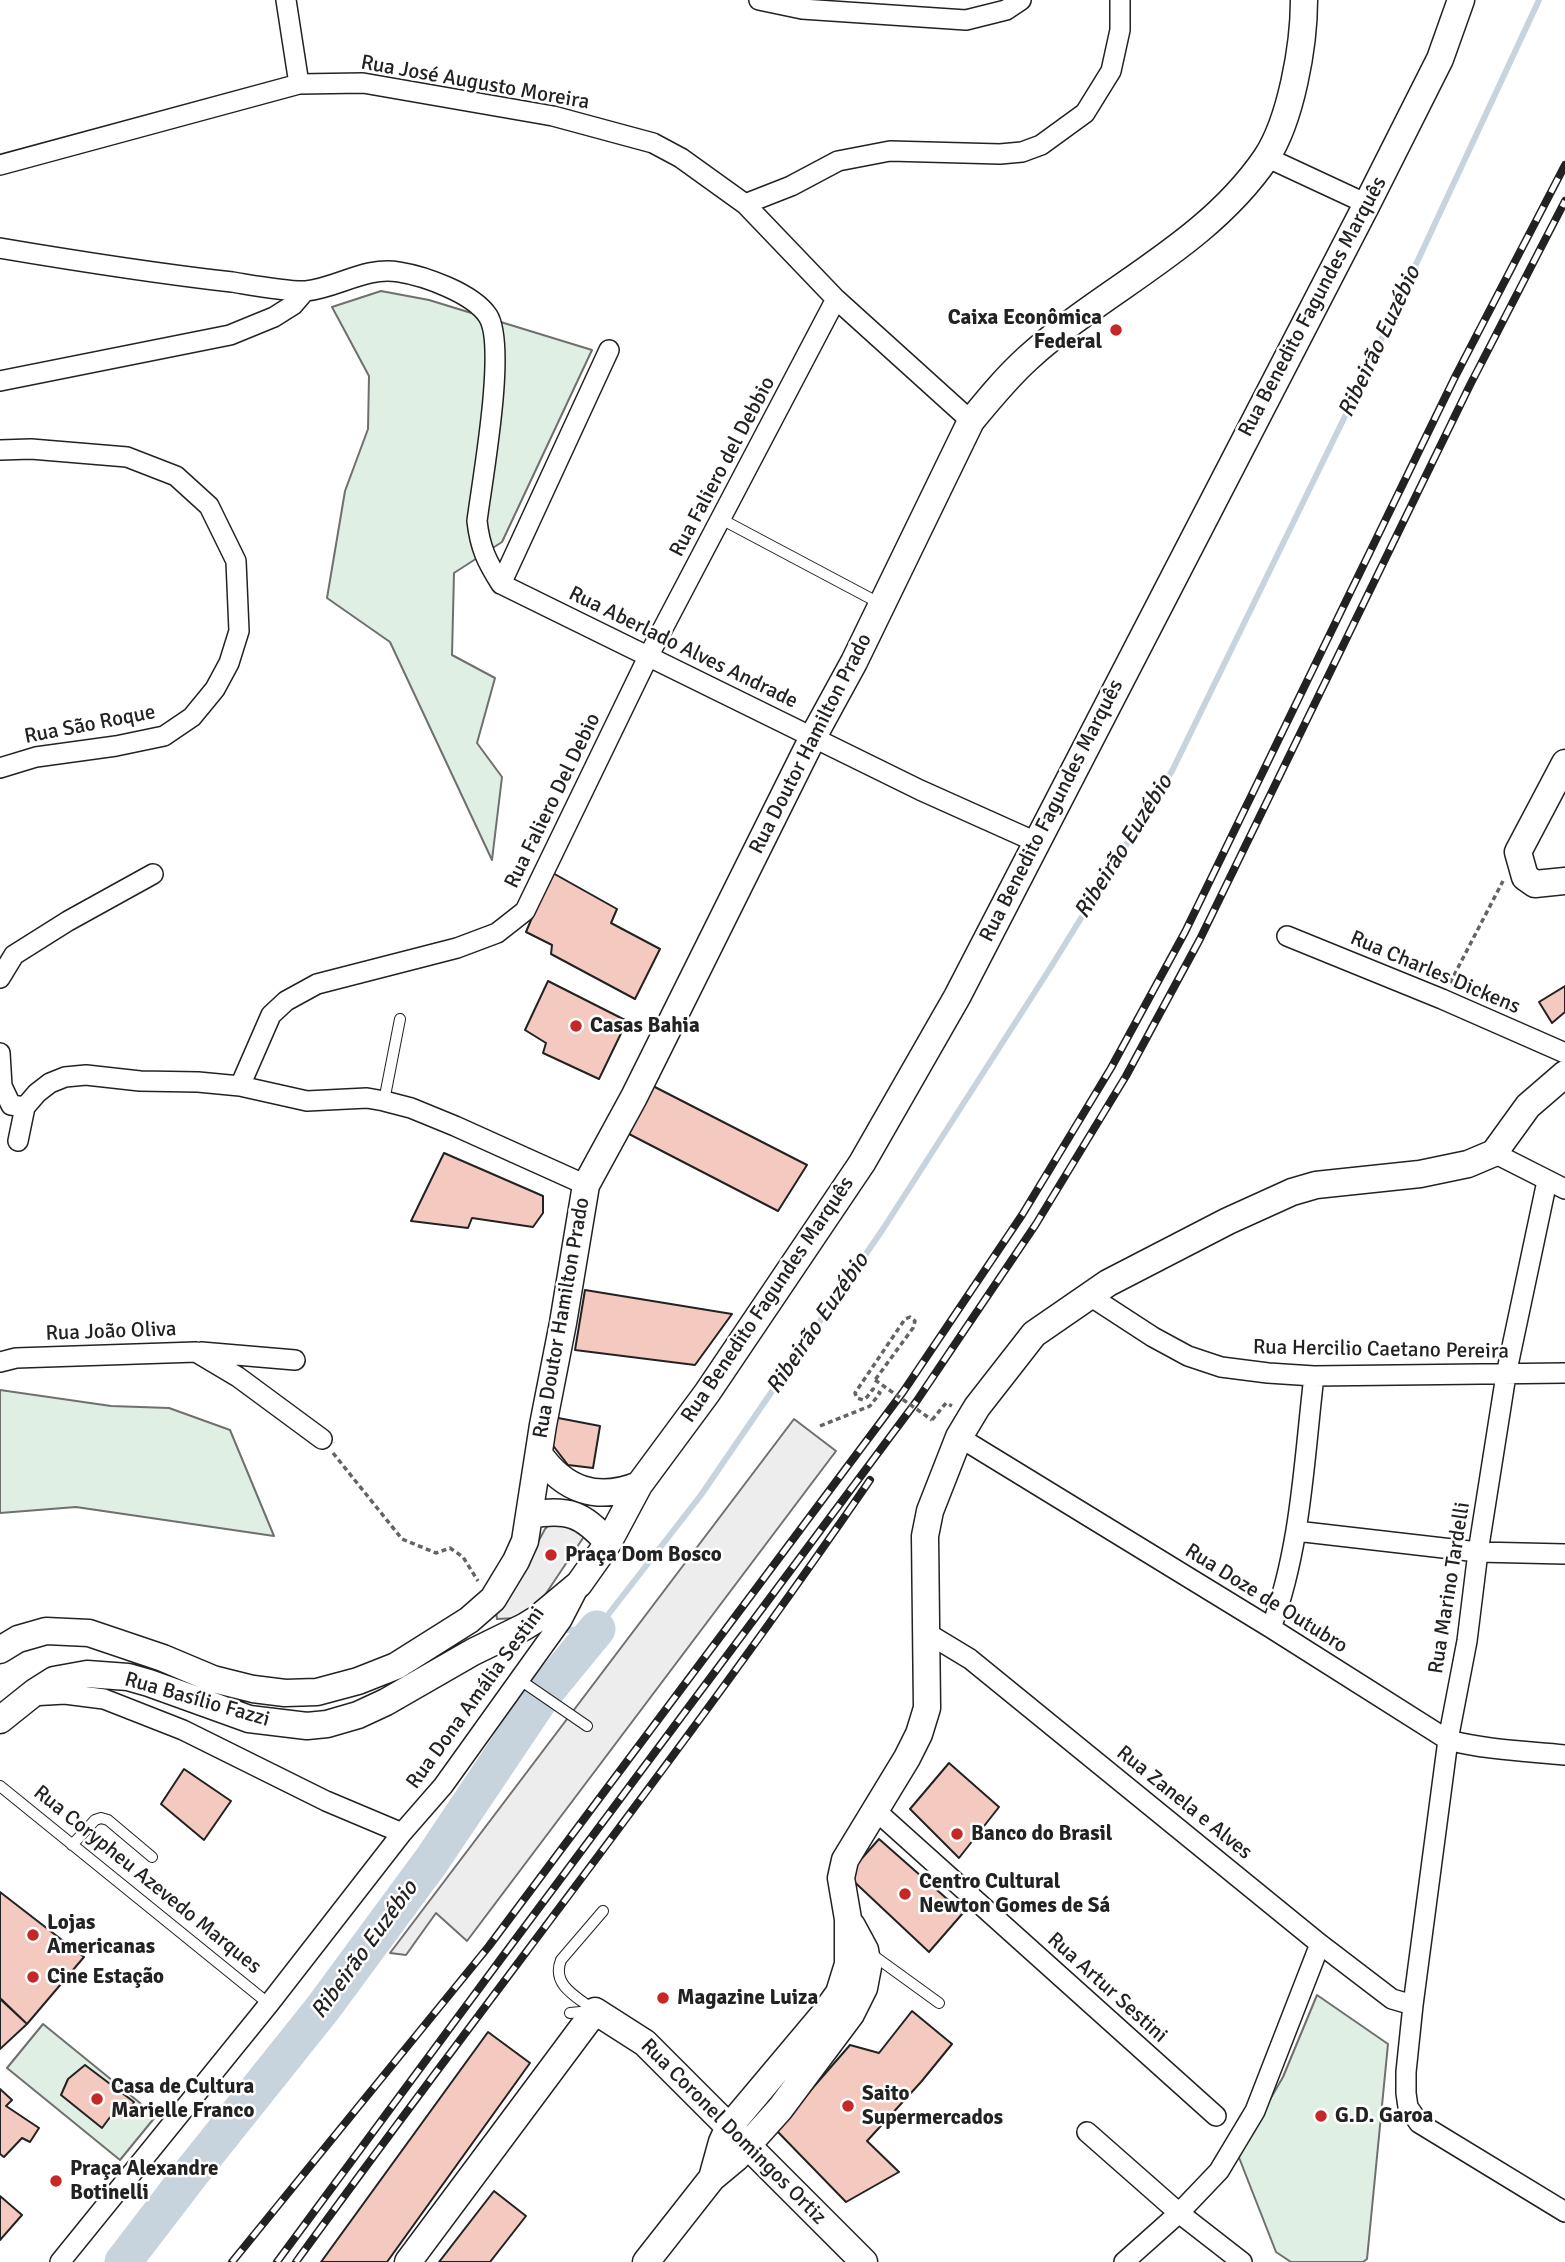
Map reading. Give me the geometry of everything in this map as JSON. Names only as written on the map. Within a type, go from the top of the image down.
[{"type":"main road","name":"Rua Doutor Hamilton Prado","points":[[493,1599],[525,1541],[586,1185],[634,1097],[813,737],[854,662],[971,421],[998,388],[1028,358],[1225,208],[1266,157],[1278,134],[1298,67],[1304,0]]},
{"type":"main road","name":"Rua Benedito Fagundes Marquês","points":[[579,1584],[608,1543],[639,1485],[707,1394],[862,1163],[957,997],[1367,204],[1440,59],[1461,0]]},
{"type":"main road","points":[[1565,763],[1518,852],[1525,877],[1535,884],[1565,881]]},
{"type":"main road","points":[[646,2262],[712,2178],[737,2158],[738,2137],[792,2094],[851,2014],[867,1979],[868,1967],[853,1937],[841,1878],[845,1860],[919,1734],[926,1708],[925,1536],[930,1511],[959,1437],[977,1407],[1034,1334],[1108,1283],[1292,1192],[1317,1185],[1420,1174],[1468,1164],[1494,1153],[1528,1106],[1565,1074]]},
{"type":"main road","points":[[539,1454],[553,1472],[572,1486],[586,1491],[615,1493],[639,1485]]},
{"type":"main road","points":[[530,1515],[563,1511],[578,1516],[591,1524],[608,1543]]},
{"type":"main road","name":"Rua Basílio Fazzi","points":[[0,1720],[54,1680],[86,1674],[118,1676],[149,1683],[249,1719],[307,1726],[327,1724],[358,1715],[386,1702],[473,1652],[524,1627],[579,1584]]},
{"type":"main road","name":"Rua Basílio Fazzi","points":[[0,1650],[19,1639],[46,1631],[89,1633],[152,1654],[213,1679],[253,1689],[285,1693],[317,1692],[358,1681],[396,1666],[469,1620],[493,1599]]},
{"type":"main road","points":[[408,2262],[583,2012]]},
{"type":"main road","name":"Rua Coronel Domingos Ortiz","points":[[583,2012],[645,2043],[864,2262]]},
{"type":"street","points":[[286,0],[299,84]]},
{"type":"street","points":[[759,0],[802,9],[966,20],[1006,10],[1021,0]]},
{"type":"street","points":[[745,204],[791,186],[838,161],[890,151],[1000,154],[1021,152],[1041,145],[1084,113],[1111,71],[1121,30],[1120,0]]},
{"type":"street","name":"Rua José Augusto Moreira","points":[[0,165],[299,84],[363,83],[553,116],[653,143],[681,158],[745,204],[836,299],[971,421]]},
{"type":"street","points":[[1266,157],[1367,204]]},
{"type":"street","points":[[0,248],[124,270],[305,291],[372,272],[396,271],[427,278],[468,298],[488,315],[494,334],[496,368],[477,521],[484,556],[501,584]]},
{"type":"street","points":[[0,381],[230,335],[274,317],[293,305],[305,291]]},
{"type":"street","name":"Rua Faliero del Debbio","points":[[649,655],[836,299]]},
{"type":"street","points":[[501,584],[610,350]]},
{"type":"street","name":"Rua São Roque","points":[[0,450],[31,449],[127,457],[176,476],[209,506],[236,561],[239,631],[229,663],[215,689],[192,717],[164,736],[36,757],[0,768]]},
{"type":"street","name":"Rua Aberlado Alves Andrade","points":[[501,584],[920,790],[1036,842]]},
{"type":"street","name":"Rua Faliero Del Debio","points":[[240,1086],[271,1015],[286,1001],[317,984],[457,948],[497,933],[525,911],[649,655]]},
{"type":"street","points":[[0,978],[14,955],[68,921],[153,874]]},
{"type":"street","name":"Rua Charles Dickens","points":[[1287,936],[1565,1053]]},
{"type":"street","points":[[0,1053],[2,1086],[11,1105],[25,1107]]},
{"type":"street","points":[[18,1141],[25,1107],[50,1083],[65,1077],[86,1075],[140,1081],[198,1082],[240,1086],[307,1101],[367,1098],[384,1101],[433,1117],[586,1185]]},
{"type":"street","points":[[1494,1153],[1556,1185]]},
{"type":"street","name":"Rua Marino Tardelli","points":[[1556,1185],[1506,1375],[1467,1641],[1448,1740],[1413,2005],[1406,2092],[1413,2116],[1419,2123],[1565,2212]]},
{"type":"street","name":"Rua Hercilio Caetano Pereira","points":[[1090,1296],[1153,1337],[1199,1360],[1221,1367],[1314,1376],[1565,1373]]},
{"type":"street","points":[[196,1352],[295,1360]]},
{"type":"street","name":"Rua João Oliva","points":[[0,1362],[16,1358],[196,1352],[238,1377],[322,1439]]},
{"type":"street","points":[[1271,1628],[1285,1586],[1296,1531],[1314,1376]]},
{"type":"street","name":"Rua Doze de Outubro","points":[[959,1437],[1448,1740],[1477,1748],[1508,1752],[1565,1755]]},
{"type":"street","points":[[1296,1531],[1478,1552],[1565,1554]]},
{"type":"street","name":"Rua Dona Amália Sestini","points":[[60,2262],[269,2004],[402,1833],[443,1786],[562,1620],[579,1584]]},
{"type":"street","name":"Rua Zanela e Alves","points":[[926,1633],[970,1659],[1320,1944],[1392,1999],[1413,2005]]},
{"type":"street","points":[[30,1696],[65,1694],[104,1699],[183,1730],[326,1801],[402,1833]]},
{"type":"street","name":"Rua Artur Sestini","points":[[874,1809],[1216,2116]]},
{"type":"street","points":[[1124,2262],[1179,2213],[1219,2171],[1255,2111],[1320,1944]]},
{"type":"street","points":[[1087,2132],[1179,2213],[1242,2262]]},
{"type":"lane","points":[[721,519],[882,605]]},
{"type":"lane","points":[[384,1101],[400,1019]]},
{"type":"lane","points":[[520,1680],[587,1726]]},
{"type":"lane","name":"Rua Corypheu Azevedo Marques","points":[[0,1786],[269,2004]]},
{"type":"lane","points":[[72,1845],[95,1820],[101,1818],[108,1820],[152,1857]]},
{"type":"lane","points":[[583,2012],[558,1977],[557,1970],[561,1960],[603,1911]]},
{"type":"lane","points":[[853,1937],[939,2003]]},
{"type":"path","points":[[1442,999],[1518,852]]},
{"type":"path","points":[[820,1426],[870,1406],[880,1393],[873,1389],[863,1400],[855,1393],[905,1319],[910,1317],[915,1321],[913,1328],[875,1380],[932,1420]]},
{"type":"path","points":[[322,1439],[402,1539],[436,1553],[450,1548],[463,1557],[474,1576]]},
{"type":"green space","points":[[381,291],[429,300],[592,350],[502,542],[454,573],[452,655],[495,678],[477,743],[502,777],[492,860],[390,642],[327,598],[345,491],[368,429],[369,376],[332,307]]},
{"type":"green space","points":[[0,1390],[111,1406],[169,1408],[230,1430],[274,1536],[76,1507],[0,1513]]},
{"type":"green space","name":"G.D. Garoa","points":[[1317,1995],[1388,2044],[1367,2259],[1363,2262],[1291,2262],[1276,2252],[1238,2155],[1283,2077]]},
{"type":"green space","points":[[43,2024],[156,2116],[120,2160],[7,2068]]},
{"type":"shaded area","points":[[794,1419],[836,1451],[467,1941],[436,1913],[406,1955],[390,1953]]},
{"type":"shaded area","name":"Praça Dom Bosco","points":[[556,1518],[586,1528],[583,1538],[545,1595],[518,1618],[497,1619],[495,1606],[522,1572],[545,1529]]},
{"type":"building","points":[[551,872],[617,909],[611,923],[660,949],[635,999],[551,954],[552,945],[526,932]]},
{"type":"building","name":"Casas Bahia","points":[[548,981],[627,1021],[599,1079],[543,1053],[546,1043],[525,1030]]},
{"type":"building","points":[[1565,986],[1565,1012],[1552,1023],[1539,1002]]},
{"type":"building","points":[[651,1085],[807,1165],[778,1211],[629,1134]]},
{"type":"building","points":[[444,1153],[543,1196],[543,1213],[533,1227],[472,1218],[468,1228],[411,1221]]},
{"type":"building","points":[[585,1290],[732,1314],[695,1365],[575,1350]]},
{"type":"building","points":[[553,1417],[600,1426],[593,1468],[568,1465],[551,1443]]},
{"type":"building","name":"Banco do Brasil","points":[[949,1763],[999,1807],[959,1858],[910,1809]]},
{"type":"building","points":[[184,1769],[231,1801],[204,1840],[161,1804]]},
{"type":"building","name":"Centro Cultural Newton Gomes de Sá","points":[[879,1839],[963,1913],[929,1952],[847,1875]]},
{"type":"building","name":"Cine Estação","points":[[0,1892],[84,1957],[27,2024],[0,1998]]},
{"type":"building","points":[[0,1999],[27,2024],[0,2049]]},
{"type":"building","name":"Saito Supermercados","points":[[912,2011],[952,2044],[867,2141],[899,2172],[846,2202],[776,2130],[850,2045],[879,2053]]},
{"type":"building","points":[[488,2032],[530,2063],[387,2262],[321,2262]]},
{"type":"building","name":"Casa de Cultura Marielle Franco","points":[[85,2065],[134,2102],[124,2118],[116,2109],[102,2128],[61,2095],[68,2079]]},
{"type":"building","points":[[0,2089],[12,2100],[6,2106],[39,2128],[30,2142],[22,2138],[4,2157],[0,2154]]},
{"type":"building","points":[[494,2191],[526,2216],[490,2262],[439,2262]]},
{"type":"building","points":[[0,2196],[22,2215],[0,2240]]},
{"type":"waterway","name":"Ribeirão Euzébio","points":[[568,1630],[597,1629],[701,1495],[883,1229],[1049,970],[1172,771],[1351,404],[1539,0]]},
{"type":"waterway","name":"Ribeirão Euzébio","points":[[123,2262],[323,2008],[432,1860],[542,1696],[597,1629]]},
{"type":"railway","points":[[232,2262],[489,1946],[903,1392],[1022,1215],[1111,1068],[1185,932],[1455,377],[1565,165]]},
{"type":"railway","points":[[277,2262],[916,1402],[1036,1224],[1126,1076],[1200,939],[1470,385],[1565,201]]},
{"type":"railway","points":[[296,2262],[730,1678],[870,1480]]},
{"type":"place","name":"Caixa Econômica Federal","points":[[1116,330]]},
{"type":"place","name":"Casas Bahia","points":[[576,1026]]},
{"type":"place","name":"Praça Dom Bosco","points":[[551,1555]]},
{"type":"place","name":"Banco do Brasil","points":[[957,1834]]},
{"type":"place","name":"Centro Cultural Newton Gomes de Sá","points":[[905,1894]]},
{"type":"place","name":"Lojas Americanas","points":[[33,1935]]},
{"type":"place","name":"Cine Estação","points":[[33,1977]]},
{"type":"place","name":"Magazine Luiza","points":[[663,1998]]},
{"type":"place","name":"Casa de Cultura Marielle Franco","points":[[97,2099]]},
{"type":"place","name":"Saito Supermercados","points":[[848,2106]]},
{"type":"place","name":"G.D. Garoa","points":[[1321,2116]]},
{"type":"place","name":"Praça Alexandre Botinelli","points":[[56,2181]]}]
